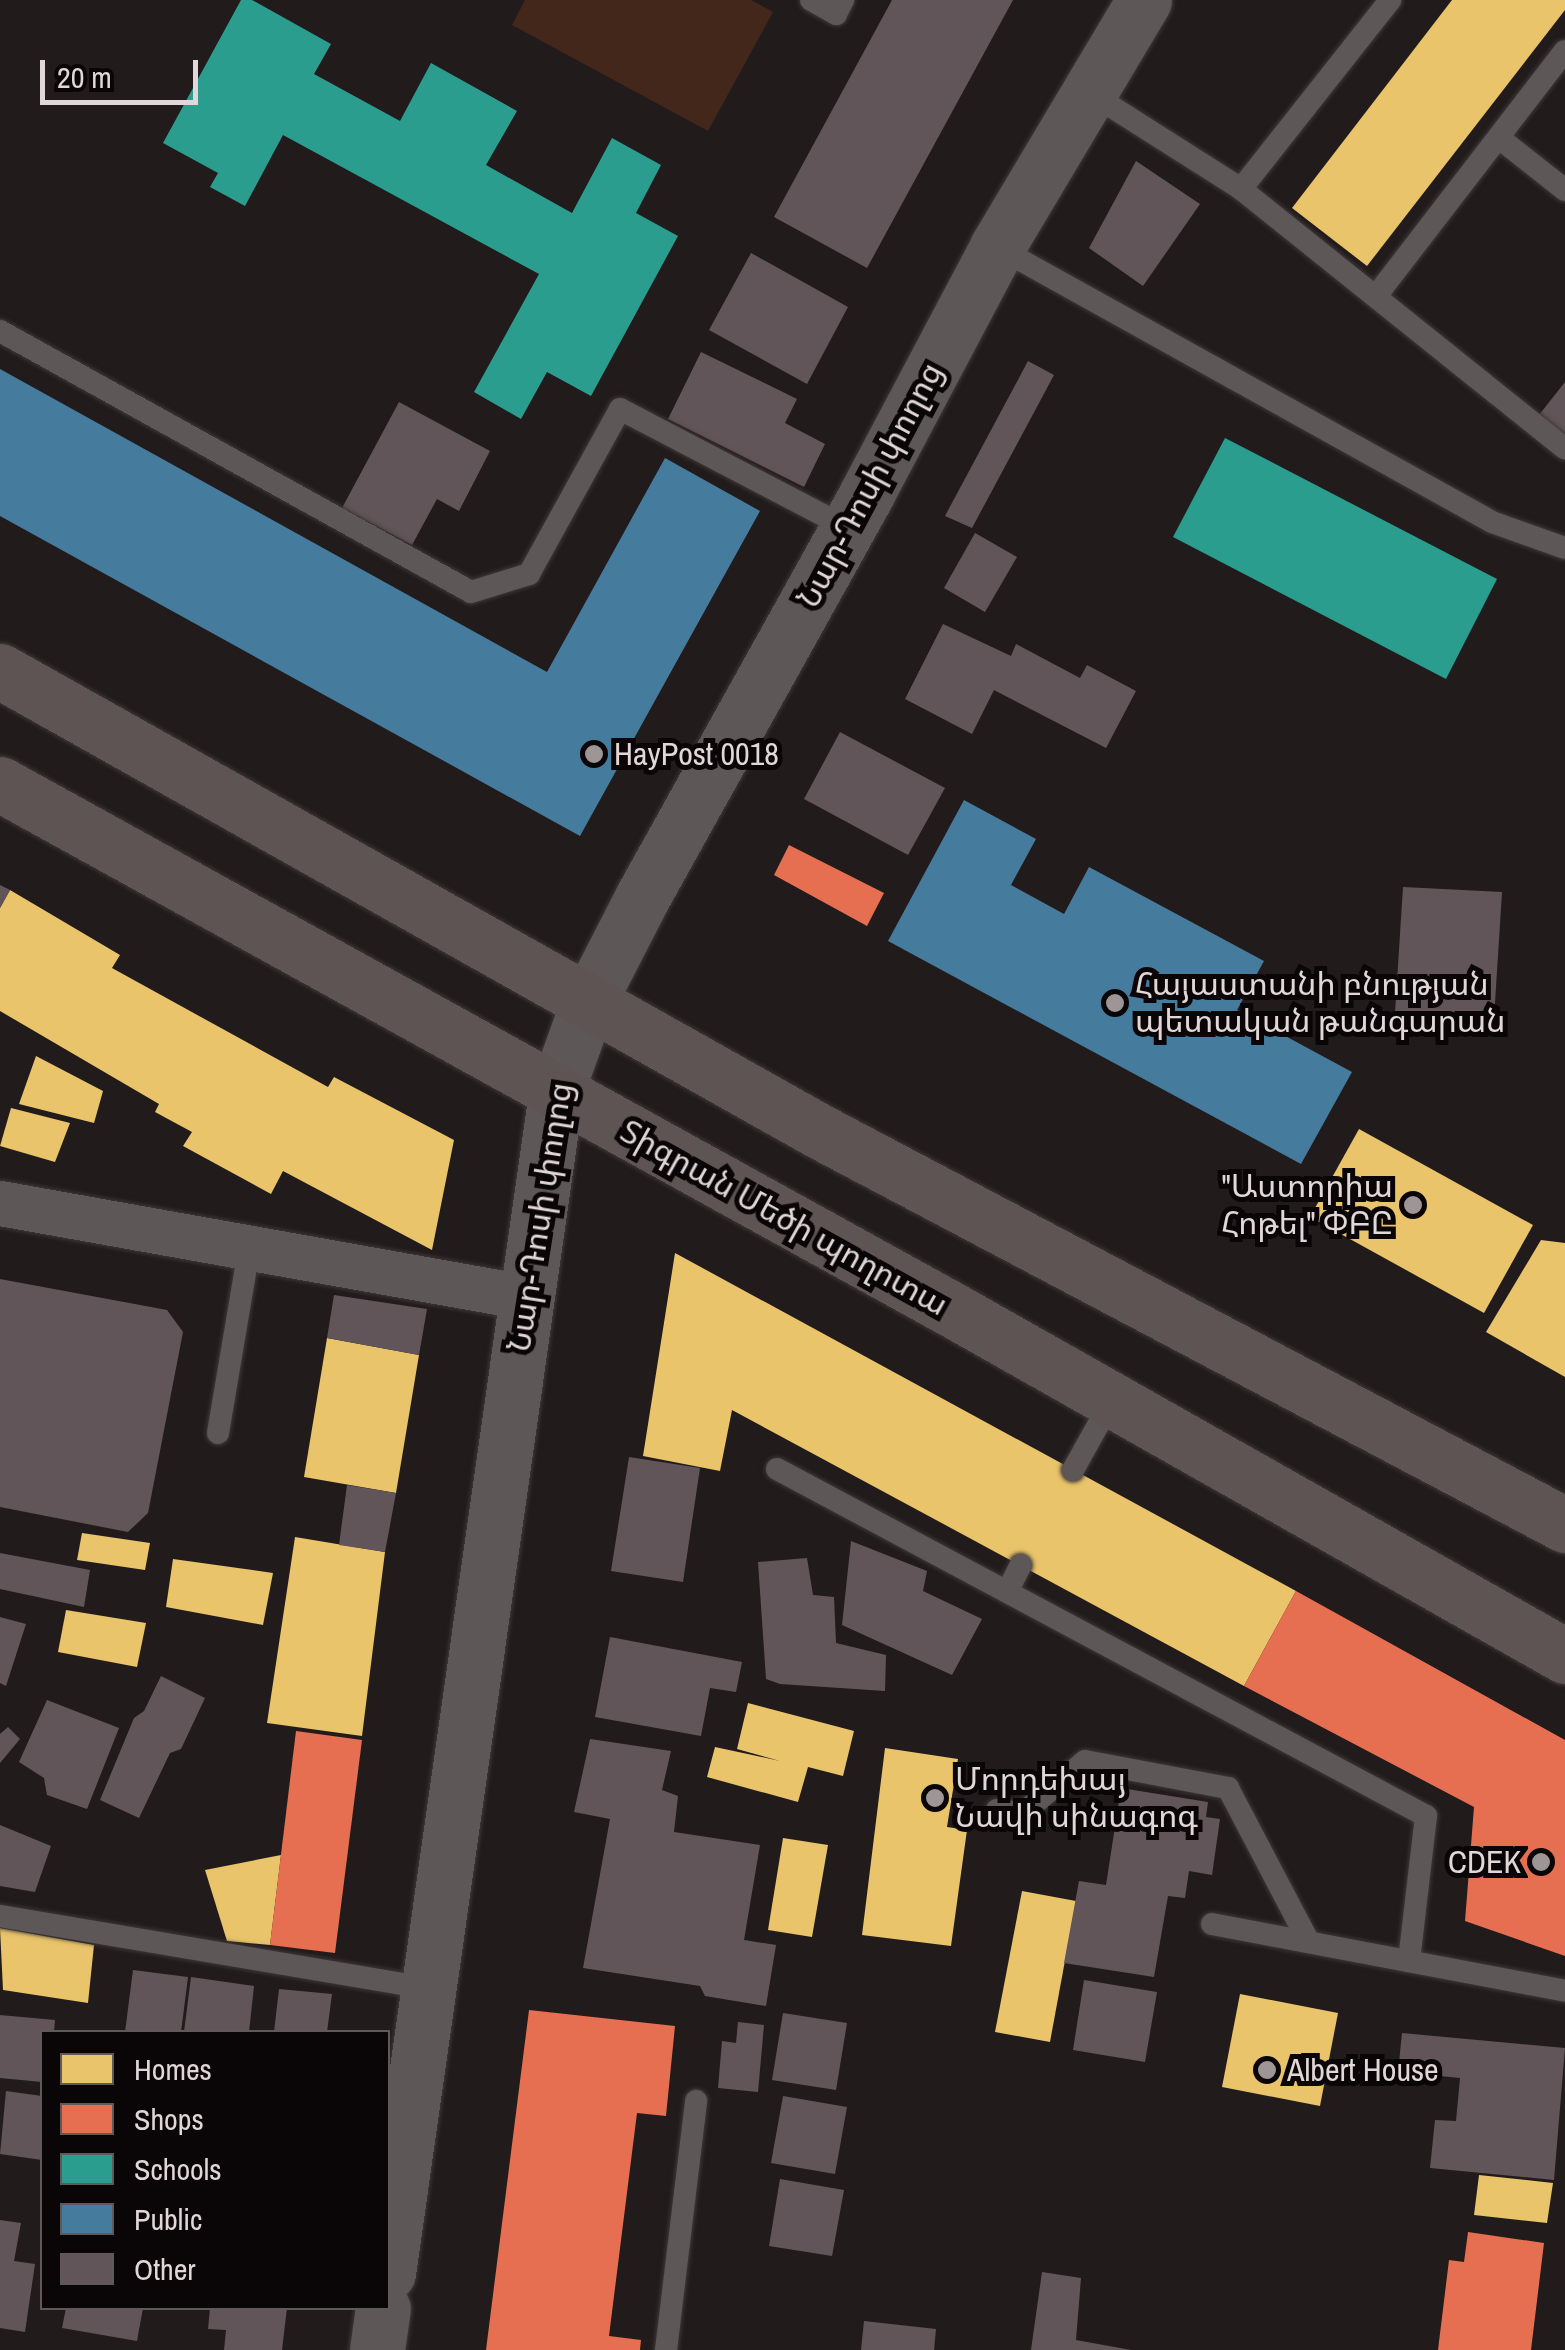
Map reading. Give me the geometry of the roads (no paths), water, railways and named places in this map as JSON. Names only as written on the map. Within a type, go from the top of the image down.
[{"type":"main road","name":"Նար-Դոսի փողոց","points":[[390,2258],[556,1092],[588,1002],[997,247],[1144,0]]},
{"type":"main road","points":[[0,671],[819,1132],[1565,1524]]},
{"type":"main road","name":"Տիգրան Մեծի պողոտա","points":[[0,784],[1112,1400],[1565,1656]]},
{"type":"main road","points":[[377,2350],[383,2310]]},
{"type":"street","points":[[0,1203],[525,1298]]},
{"type":"lane","points":[[811,0],[836,14],[843,0]]},
{"type":"lane","points":[[1241,189],[1390,0]]},
{"type":"lane","points":[[1376,296],[1565,51]]},
{"type":"lane","points":[[1090,92],[1241,189],[1565,449]]},
{"type":"lane","points":[[1499,138],[1565,190]]},
{"type":"lane","points":[[997,247],[1492,522],[1565,548]]},
{"type":"lane","points":[[0,331],[471,592],[529,574],[620,409],[848,528]]},
{"type":"lane","points":[[218,1433],[250,1250]]},
{"type":"lane","points":[[1073,1470],[1112,1400]]},
{"type":"lane","points":[[777,1469],[1426,1816],[1409,1961]]},
{"type":"lane","points":[[1007,1592],[1021,1564]]},
{"type":"lane","points":[[997,1810],[1023,1813],[1085,1761],[1228,1788],[1309,1942]]},
{"type":"lane","points":[[0,1916],[426,1988]]},
{"type":"lane","points":[[1212,1924],[1565,1991]]},
{"type":"lane","points":[[666,2350],[696,2102]]},
{"type":"place","name":"HayPost 0018","points":[[594,754]]},
{"type":"place","name":"Հայաստանի բնության պետական թանգարան","points":[[1115,1003]]},
{"type":"place","name":"\"Աստորիա Հոթել\" ՓԲԸ","points":[[1413,1205]]},
{"type":"place","name":"Մորդեխայ Նավի սինագոգ","points":[[935,1798]]},
{"type":"place","name":"CDEK","points":[[1541,1862]]},
{"type":"place","name":"Albert House","points":[[1267,2070]]}]
